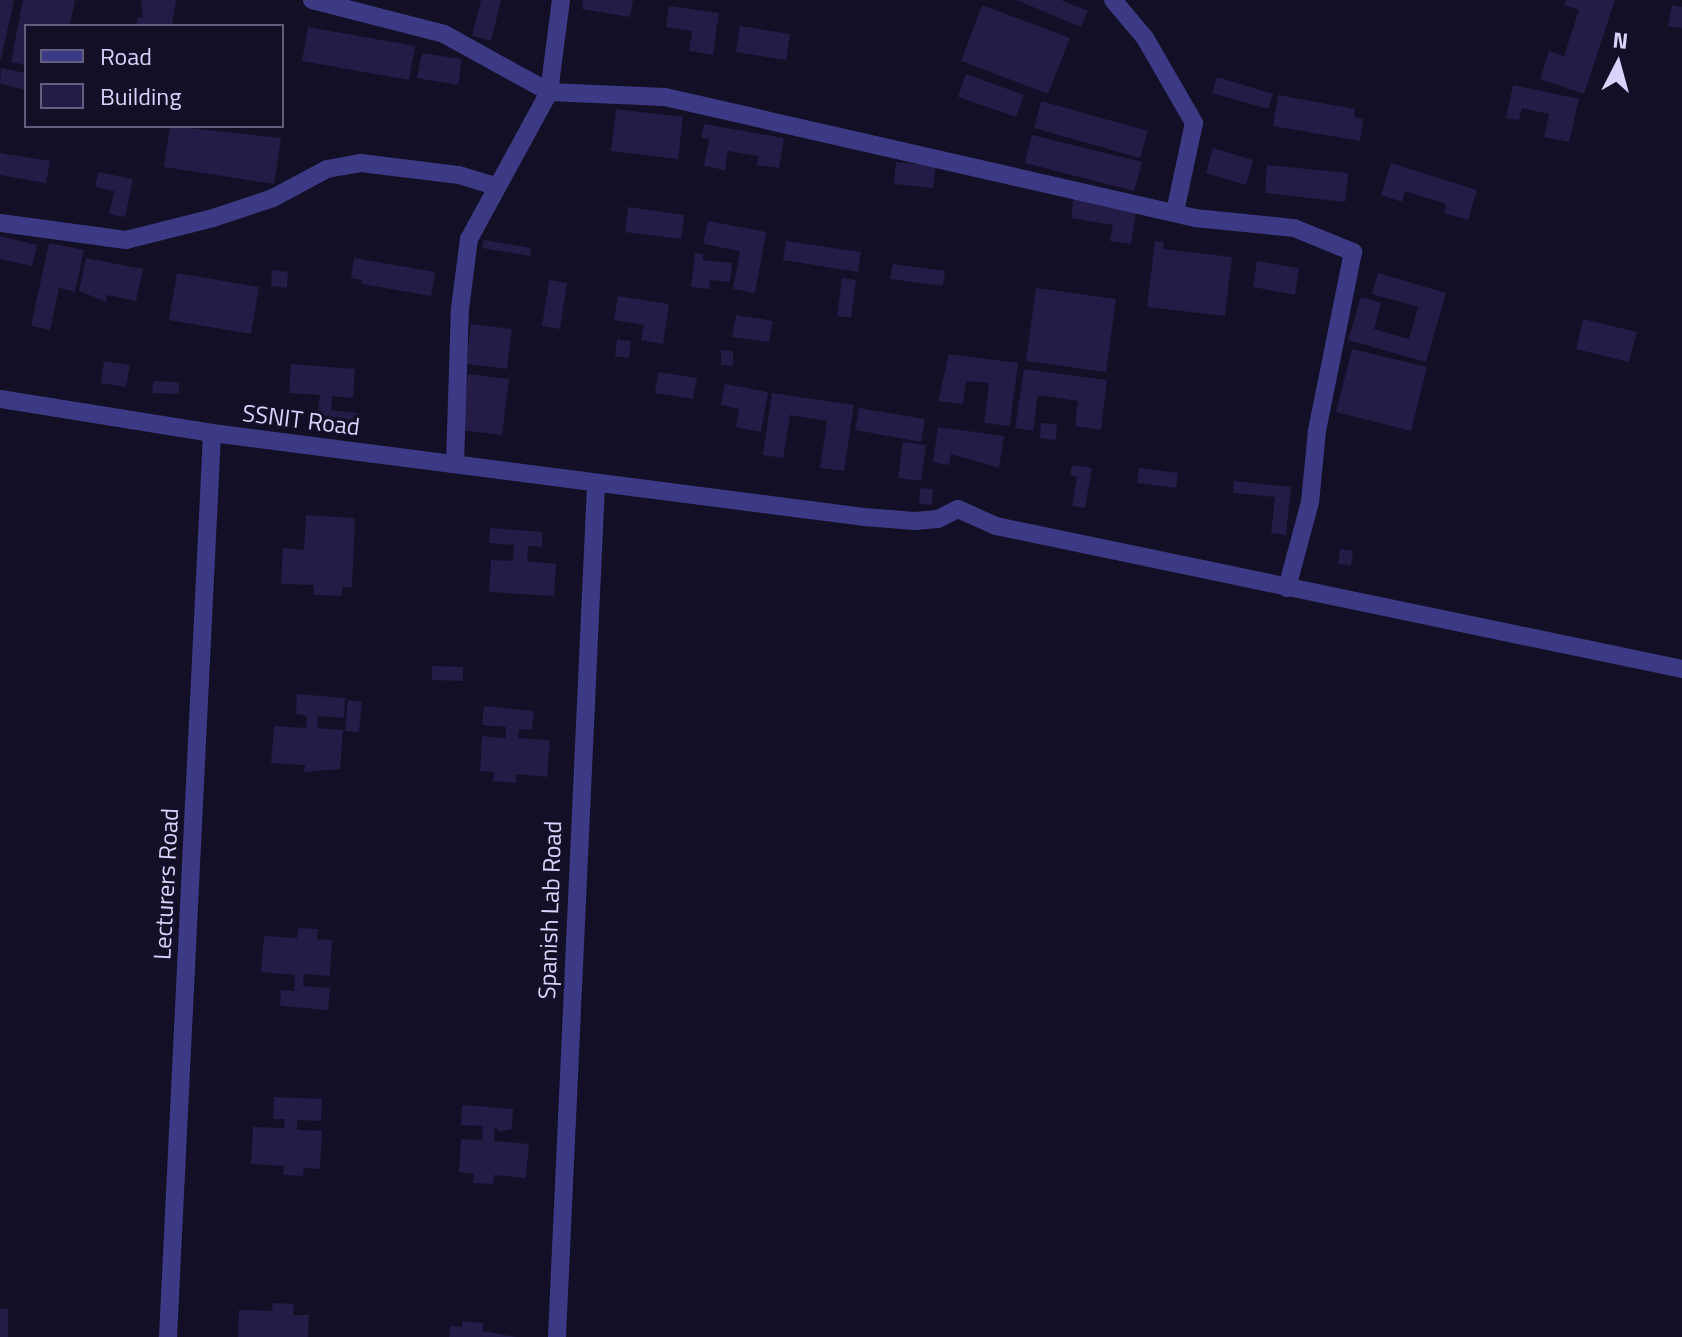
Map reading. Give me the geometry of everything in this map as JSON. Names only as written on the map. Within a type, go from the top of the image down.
[{"type":"street","points":[[312,0],[444,34],[549,92],[665,97],[1175,212],[1294,228],[1353,252],[1317,431],[1310,502],[1287,588]]},
{"type":"street","points":[[455,464],[460,309],[469,239],[549,92],[561,0]]},
{"type":"street","points":[[1113,0],[1145,38],[1194,123],[1175,212]]},
{"type":"street","points":[[0,223],[126,240],[213,218],[273,198],[327,169],[361,163],[445,172],[496,186]]},
{"type":"street","name":"SSNIT Road","points":[[0,399],[212,433],[596,485],[915,521],[938,519],[958,509],[996,526],[1682,669]]},
{"type":"street","name":"Lecturers Road","points":[[168,1337],[212,433]]},
{"type":"street","name":"Spanish Lab Road","points":[[557,1337],[596,485]]},
{"type":"building","points":[[0,0],[14,0],[1,59],[0,58]]},
{"type":"building","points":[[23,0],[75,0],[70,24],[24,24],[24,65],[11,62]]},
{"type":"building","points":[[141,0],[176,0],[172,24],[136,24],[138,17],[143,18]]},
{"type":"building","points":[[481,0],[501,0],[491,41],[472,36]]},
{"type":"building","points":[[583,0],[633,0],[630,17],[582,9]]},
{"type":"building","points":[[1016,0],[1061,0],[1088,11],[1081,27]]},
{"type":"building","points":[[1566,0],[1615,0],[1584,94],[1540,79],[1549,51],[1564,56],[1579,10],[1564,5]]},
{"type":"building","points":[[982,5],[1070,38],[1048,94],[961,61]]},
{"type":"building","points":[[1672,5],[1682,7],[1682,28],[1668,26]]},
{"type":"building","points":[[669,6],[719,13],[713,55],[689,51],[692,31],[666,27]]},
{"type":"building","points":[[740,26],[790,34],[786,60],[736,52]]},
{"type":"building","points":[[308,27],[415,46],[409,80],[302,61]]},
{"type":"building","points":[[422,53],[462,59],[458,85],[417,78]]},
{"type":"building","points":[[1,68],[24,73],[24,90],[0,84]]},
{"type":"building","points":[[966,74],[1024,95],[1016,117],[958,97]]},
{"type":"building","points":[[1217,77],[1273,94],[1268,109],[1212,93]]},
{"type":"building","points":[[1513,85],[1579,99],[1569,142],[1544,137],[1549,114],[1522,108],[1519,120],[1506,118]]},
{"type":"building","points":[[1278,95],[1355,109],[1354,117],[1363,119],[1360,141],[1273,126]]},
{"type":"building","points":[[1041,101],[1148,131],[1140,158],[1034,128]]},
{"type":"building","points":[[616,109],[683,117],[678,159],[611,151]]},
{"type":"building","points":[[704,124],[784,138],[779,168],[757,165],[758,156],[728,151],[725,170],[704,166],[709,139],[701,138]]},
{"type":"building","points":[[170,128],[281,138],[274,184],[164,167]]},
{"type":"building","points":[[1032,135],[1142,162],[1134,191],[1025,163]]},
{"type":"building","points":[[1213,148],[1253,160],[1246,185],[1206,173]]},
{"type":"building","points":[[0,153],[50,161],[46,183],[0,175]]},
{"type":"building","points":[[896,162],[936,166],[933,188],[894,184]]},
{"type":"building","points":[[1391,163],[1477,190],[1468,220],[1444,213],[1446,204],[1405,191],[1402,202],[1381,195]]},
{"type":"building","points":[[1267,165],[1348,173],[1345,202],[1265,193]]},
{"type":"building","points":[[98,172],[133,179],[125,217],[109,214],[114,191],[95,187]]},
{"type":"building","points":[[1074,196],[1137,206],[1131,244],[1110,241],[1113,225],[1071,218]]},
{"type":"building","points":[[628,207],[684,215],[681,239],[625,232]]},
{"type":"building","points":[[708,221],[766,232],[755,293],[733,289],[740,251],[703,244]]},
{"type":"building","points":[[0,236],[37,245],[32,266],[0,259]]},
{"type":"building","points":[[484,240],[531,248],[530,256],[482,248]]},
{"type":"building","points":[[786,241],[861,252],[858,272],[783,260]]},
{"type":"building","points":[[1155,241],[1164,242],[1163,249],[1232,257],[1225,316],[1147,307]]},
{"type":"building","points":[[49,243],[84,250],[75,292],[59,288],[50,330],[31,326]]},
{"type":"building","points":[[695,253],[703,254],[703,260],[732,263],[730,282],[710,280],[709,289],[691,287]]},
{"type":"building","points":[[86,258],[143,269],[136,301],[107,295],[106,302],[79,291]]},
{"type":"building","points":[[354,258],[435,272],[431,296],[362,284],[362,280],[351,278]]},
{"type":"building","points":[[1257,261],[1299,268],[1295,295],[1253,287]]},
{"type":"building","points":[[893,264],[945,271],[943,286],[890,279]]},
{"type":"building","points":[[272,270],[288,272],[287,288],[271,286]]},
{"type":"building","points":[[177,273],[259,287],[251,334],[169,320]]},
{"type":"building","points":[[1378,273],[1446,293],[1426,362],[1348,340],[1361,297],[1381,303],[1374,329],[1409,339],[1418,307],[1372,294]]},
{"type":"building","points":[[842,278],[856,280],[851,318],[837,316]]},
{"type":"building","points":[[549,280],[567,283],[560,329],[542,326]]},
{"type":"building","points":[[1036,288],[1116,299],[1106,372],[1026,361]]},
{"type":"building","points":[[618,296],[669,304],[663,344],[641,340],[644,325],[614,320]]},
{"type":"building","points":[[736,315],[773,321],[769,342],[732,337]]},
{"type":"building","points":[[1583,319],[1637,332],[1629,362],[1576,349]]},
{"type":"building","points":[[471,324],[512,329],[507,369],[466,364]]},
{"type":"building","points":[[617,339],[631,341],[629,358],[615,356]]},
{"type":"building","points":[[1352,349],[1427,367],[1411,431],[1336,412]]},
{"type":"building","points":[[721,350],[733,351],[733,366],[721,365]]},
{"type":"building","points":[[949,354],[1018,363],[1010,426],[984,423],[989,383],[966,381],[963,404],[938,401]]},
{"type":"building","points":[[104,361],[130,365],[126,387],[101,383]]},
{"type":"building","points":[[291,364],[355,369],[353,398],[332,396],[331,410],[358,413],[357,432],[306,429],[308,409],[318,410],[320,395],[289,393]]},
{"type":"building","points":[[1024,369],[1107,380],[1101,430],[1075,426],[1078,401],[1038,395],[1033,431],[1015,428]]},
{"type":"building","points":[[658,372],[697,378],[693,399],[655,393]]},
{"type":"building","points":[[468,374],[509,379],[502,435],[461,430]]},
{"type":"building","points":[[153,381],[179,382],[179,394],[152,393]]},
{"type":"building","points":[[725,384],[768,392],[761,432],[736,427],[739,409],[721,405]]},
{"type":"building","points":[[772,393],[854,405],[844,471],[820,468],[827,421],[790,415],[783,458],[763,455]]},
{"type":"building","points":[[859,408],[925,419],[921,442],[855,430]]},
{"type":"building","points":[[1041,423],[1057,424],[1056,440],[1040,438]]},
{"type":"building","points":[[938,427],[1004,436],[999,468],[951,454],[949,465],[933,462]]},
{"type":"building","points":[[903,442],[926,445],[921,481],[898,478]]},
{"type":"building","points":[[1072,465],[1092,468],[1085,508],[1072,506],[1077,477],[1070,475]]},
{"type":"building","points":[[1139,468],[1178,473],[1176,488],[1137,483]]},
{"type":"building","points":[[1234,481],[1291,487],[1286,535],[1271,533],[1275,497],[1233,493]]},
{"type":"building","points":[[920,488],[933,489],[932,505],[919,504]]},
{"type":"building","points":[[306,515],[355,518],[352,587],[342,587],[342,596],[314,595],[314,585],[281,584],[283,548],[304,550]]},
{"type":"building","points":[[490,528],[542,532],[542,547],[528,546],[527,561],[556,564],[554,596],[489,592],[491,560],[513,561],[514,545],[489,543]]},
{"type":"building","points":[[1340,549],[1353,551],[1351,566],[1338,564]]},
{"type":"building","points":[[432,666],[463,667],[463,681],[432,680]]},
{"type":"building","points":[[297,694],[345,698],[344,718],[318,716],[317,728],[343,730],[340,769],[304,772],[305,765],[271,763],[274,726],[306,728],[307,716],[296,714]]},
{"type":"building","points":[[348,700],[362,702],[359,732],[345,731]]},
{"type":"building","points":[[484,706],[534,711],[532,730],[519,729],[518,738],[550,740],[547,777],[516,774],[516,783],[493,781],[494,772],[480,771],[482,736],[506,738],[506,727],[482,725]]},
{"type":"building","points":[[298,928],[318,929],[317,939],[332,940],[330,976],[304,974],[303,986],[330,988],[328,1010],[280,1006],[281,990],[294,991],[295,975],[261,972],[264,936],[297,938]]},
{"type":"building","points":[[274,1097],[322,1099],[321,1121],[297,1120],[297,1130],[322,1131],[320,1169],[304,1168],[303,1176],[283,1175],[284,1166],[251,1164],[253,1127],[284,1128],[285,1119],[273,1119]]},
{"type":"building","points":[[462,1105],[513,1109],[512,1129],[499,1132],[495,1126],[494,1141],[529,1144],[526,1178],[494,1175],[493,1184],[473,1183],[474,1174],[459,1172],[461,1139],[482,1140],[483,1126],[461,1125]]},
{"type":"building","points":[[273,1303],[294,1304],[293,1315],[309,1315],[308,1337],[238,1337],[239,1310],[272,1311]]},
{"type":"building","points":[[0,1309],[8,1309],[8,1337],[0,1337]]},
{"type":"building","points":[[462,1321],[483,1323],[483,1331],[516,1337],[449,1337],[450,1326],[462,1327]]}]
